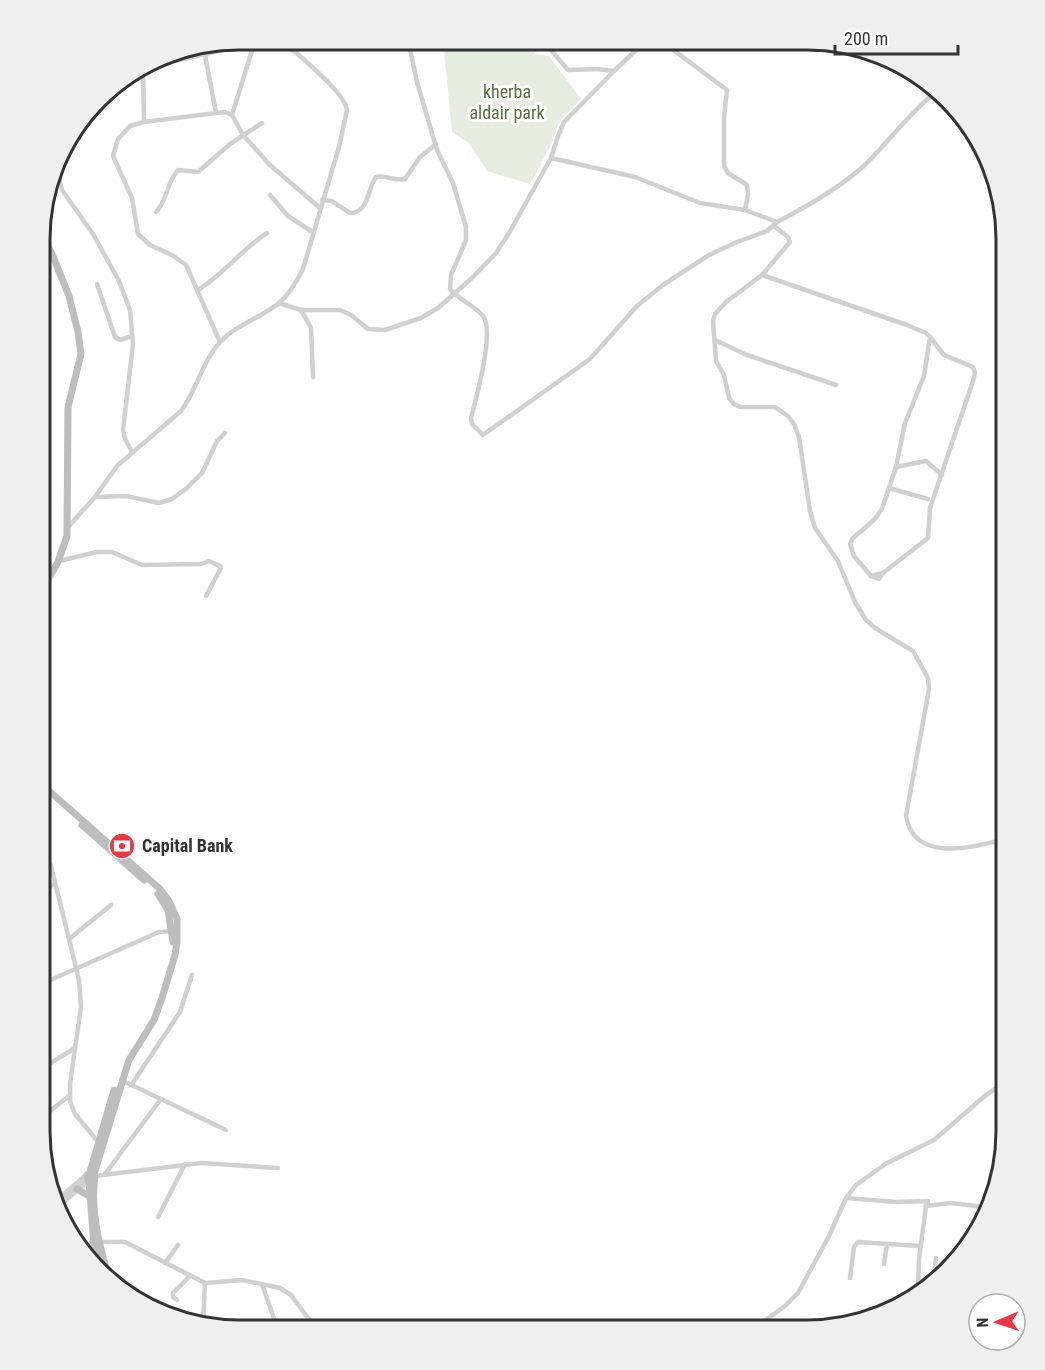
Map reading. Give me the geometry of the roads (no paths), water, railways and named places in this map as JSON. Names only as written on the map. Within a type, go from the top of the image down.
[{"type":"main road","points":[[50,250],[69,296],[81,354],[68,407],[66,488],[68,527],[65,544],[50,576]]},
{"type":"main road","points":[[50,792],[159,888],[169,901],[174,920],[175,955],[162,999],[154,1020],[129,1060],[91,1177],[96,1244],[104,1264]]},
{"type":"main road","points":[[50,797],[149,885],[165,903],[174,920]]},
{"type":"main road","points":[[99,1259],[89,1196],[91,1177],[120,1070],[129,1050],[150,1020],[159,998],[175,930]]},
{"type":"main road","points":[[77,1189],[89,1196]]},
{"type":"street","points":[[232,115],[252,50]]},
{"type":"street","points":[[68,527],[95,497],[112,471],[181,411],[220,342],[241,325],[279,303],[303,268],[347,118],[346,105],[338,93],[292,50]]},
{"type":"street","points":[[410,50],[417,82],[436,144],[456,190],[467,232],[450,280],[450,289],[479,312],[486,321],[485,351],[471,418],[472,424],[483,435],[590,359],[637,306],[663,285],[716,252],[767,231],[853,175],[896,132],[918,106],[930,97]]},
{"type":"street","points":[[551,50],[567,70],[614,71]]},
{"type":"street","points":[[279,303],[301,310],[340,310],[351,315],[368,329],[385,330],[421,318],[438,308],[496,253],[551,158],[564,122],[636,50]]},
{"type":"street","points":[[673,50],[727,90],[724,117],[724,166],[728,173],[747,185],[745,210]]},
{"type":"street","points":[[168,64],[225,51]]},
{"type":"street","points":[[206,55],[216,113]]},
{"type":"street","points":[[142,76],[144,122]]},
{"type":"street","points":[[220,342],[198,290],[183,263],[150,245],[138,234],[132,198],[114,162],[115,145],[121,134],[130,126],[144,122],[225,112],[232,115],[243,135],[279,174],[320,208]]},
{"type":"street","points":[[156,212],[164,202],[170,180],[178,170],[198,172],[243,135],[262,123]]},
{"type":"street","points":[[322,200],[335,203],[350,213],[359,212],[364,206],[376,177],[405,179],[420,157],[436,144]]},
{"type":"street","points":[[551,158],[635,177],[700,203],[745,210],[776,224],[788,237],[790,242],[762,275],[736,293],[715,314],[712,325],[716,361],[724,375],[729,398],[734,404],[740,407],[773,406],[788,416],[794,424],[800,437],[810,512],[815,528],[838,561],[855,602],[866,620],[913,651],[928,678],[929,689],[906,816],[910,830],[925,845],[938,848],[995,841]]},
{"type":"street","points":[[59,182],[65,196],[93,234],[119,281],[130,310],[132,354],[123,430],[132,453]]},
{"type":"street","points":[[270,195],[288,216],[314,233]]},
{"type":"street","points":[[198,290],[217,277],[249,245],[267,233]]},
{"type":"street","points":[[762,275],[926,333],[930,338],[942,353],[965,363],[974,370],[973,381],[930,508],[928,538],[883,573],[871,576],[854,556],[850,544],[852,539],[879,514],[890,488],[905,423],[924,376],[930,338]]},
{"type":"street","points":[[97,284],[115,337],[120,340],[132,336]]},
{"type":"street","points":[[301,310],[311,328],[313,377]]},
{"type":"street","points":[[715,340],[747,355],[836,385]]},
{"type":"street","points":[[95,497],[126,496],[159,502],[172,499],[202,473],[217,441],[225,433]]},
{"type":"street","points":[[896,467],[926,461],[942,475]]},
{"type":"street","points":[[890,488],[928,499]]},
{"type":"street","points":[[58,562],[86,554],[112,552],[142,565],[212,562],[220,566],[221,570],[206,596]]},
{"type":"street","points":[[50,864],[77,969],[81,1007],[69,1096],[75,1114],[99,1143]]},
{"type":"street","points":[[50,886],[55,884]]},
{"type":"street","points":[[69,939],[111,905]]},
{"type":"street","points":[[50,980],[159,932],[174,920]]},
{"type":"street","points":[[159,932],[175,930]]},
{"type":"street","points":[[132,1084],[180,1012],[192,975]]},
{"type":"street","points":[[50,1063],[75,1048]]},
{"type":"street","points":[[122,1080],[225,1130]]},
{"type":"street","points":[[767,1320],[798,1293],[829,1236],[846,1198],[856,1185],[887,1164],[934,1140],[995,1089]]},
{"type":"street","points":[[50,1111],[69,1096]]},
{"type":"street","points":[[105,1174],[161,1099]]},
{"type":"street","points":[[62,1198],[91,1177],[105,1174],[185,1164],[278,1168]]},
{"type":"street","points":[[158,1217],[185,1164]]},
{"type":"street","points":[[64,1201],[91,1177]]},
{"type":"street","points":[[846,1198],[896,1202],[928,1201],[920,1246],[918,1284]]},
{"type":"street","points":[[926,1206],[951,1203],[979,1206]]},
{"type":"street","points":[[850,1278],[856,1244],[861,1241],[920,1246]]},
{"type":"street","points":[[92,1250],[96,1244],[125,1242],[205,1284],[242,1280],[280,1288],[291,1295],[310,1320]]},
{"type":"street","points":[[884,1264],[887,1244]]},
{"type":"street","points":[[165,1263],[178,1245]]},
{"type":"street","points":[[935,1270],[936,1258]]},
{"type":"street","points":[[177,1300],[173,1297],[173,1293],[190,1276]]},
{"type":"street","points":[[203,1317],[205,1284]]},
{"type":"street","points":[[262,1284],[275,1320]]},
{"type":"place","name":"Capital Bank","points":[[122,846]]},
{"type":"park label","name":"kherba aldair park","points":[[507,102]]}]
